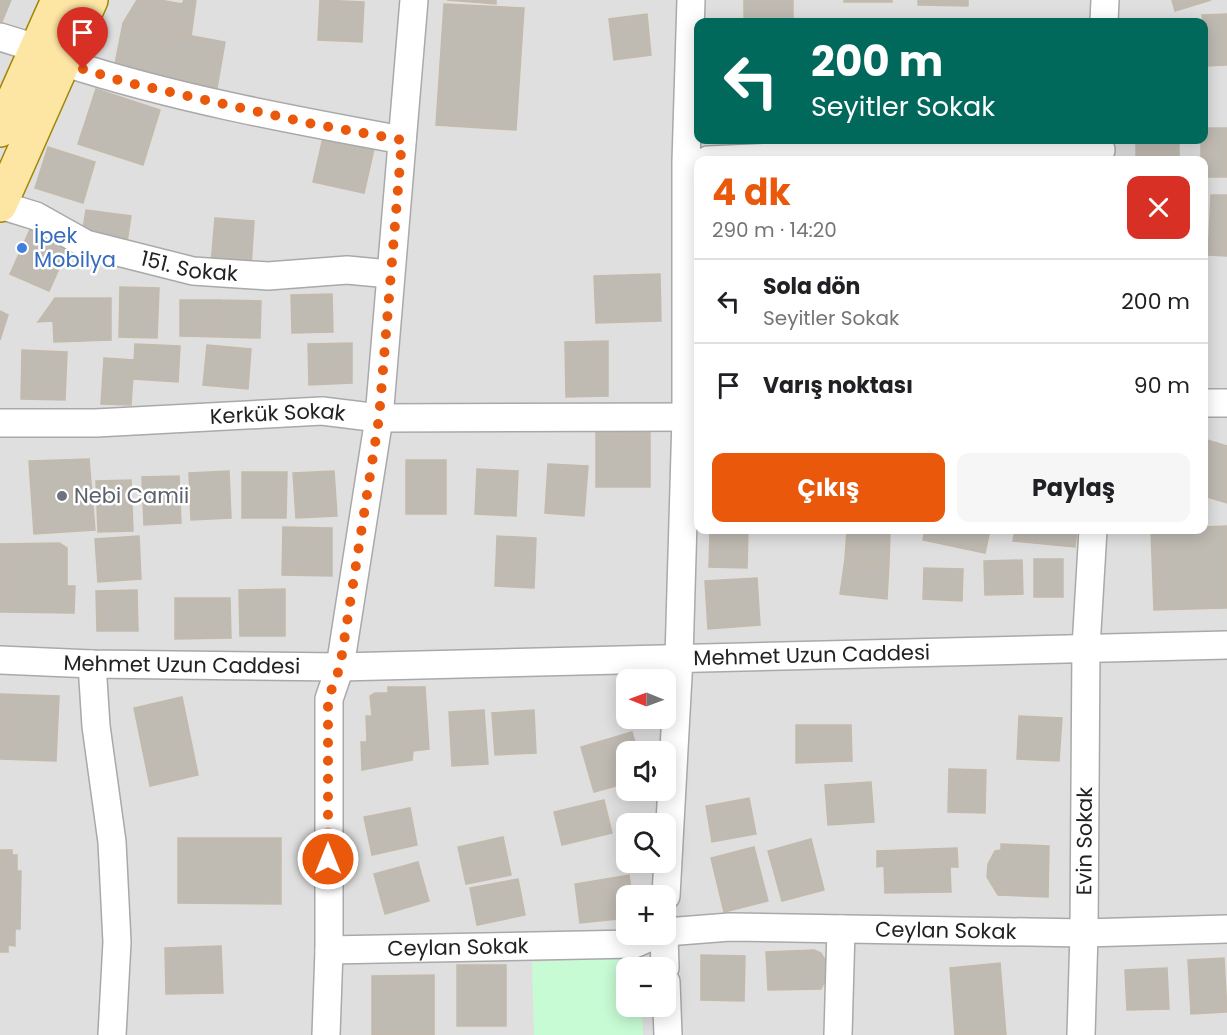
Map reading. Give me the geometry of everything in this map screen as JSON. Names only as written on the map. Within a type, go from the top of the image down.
[{"type":"main road","points":[[0,205],[49,55],[58,0]]},
{"type":"main road","points":[[0,130],[49,55],[91,0]]},
{"type":"street","points":[[326,1035],[328,699],[340,667],[379,418],[414,0]]},
{"type":"street","points":[[692,0],[694,54]]},
{"type":"street","points":[[1104,18],[1105,0]]},
{"type":"street","points":[[0,37],[125,82],[313,124],[402,140]]},
{"type":"street","points":[[800,156],[1101,150]]},
{"type":"street","name":"151. Sokak","points":[[0,205],[36,216],[86,244],[193,271],[268,276],[347,270],[390,274]]},
{"type":"street","points":[[667,885],[692,417],[694,332]]},
{"type":"street","points":[[1208,403],[1227,403]]},
{"type":"street","name":"Kerkük Sokak","points":[[0,423],[96,423],[322,411],[379,418],[692,417]]},
{"type":"street","name":"Evin Sokak","points":[[1081,1035],[1086,648],[1093,534]]},
{"type":"street","name":"Mehmet Uzun Caddesi","points":[[0,660],[92,664],[340,667],[1227,645]]},
{"type":"street","points":[[92,664],[96,726],[112,842],[117,942],[112,1035]]},
{"type":"street","name":"Ceylan Sokak","points":[[676,932],[730,927],[1084,933],[1227,928]]},
{"type":"street","points":[[838,1035],[841,929]]},
{"type":"street","name":"Ceylan Sokak","points":[[328,950],[616,944]]},
{"type":"street","points":[[667,1017],[668,1035]]},
{"type":"shaded area","points":[[0,0],[1227,0],[1227,1035],[0,1035]]},
{"type":"green space","points":[[616,958],[616,1017],[642,1017],[643,1035],[534,1035],[532,962]]},
{"type":"building","points":[[0,0],[11,0],[1,24],[0,24]]},
{"type":"building","points":[[137,0],[160,0],[182,4],[184,0],[196,0],[191,36],[123,23]]},
{"type":"building","points":[[320,0],[364,2],[362,42],[318,40]]},
{"type":"building","points":[[447,0],[496,0],[496,4]]},
{"type":"building","points":[[744,0],[793,0],[793,18],[744,17]]},
{"type":"building","points":[[844,0],[892,0],[892,2],[844,2]]},
{"type":"building","points":[[918,0],[968,0],[968,6],[918,5]]},
{"type":"building","points":[[1172,0],[1211,0],[1175,11]]},
{"type":"building","points":[[444,4],[524,8],[516,130],[436,125]]},
{"type":"building","points":[[647,14],[651,55],[614,60],[609,19]]},
{"type":"building","points":[[1227,14],[1227,65],[1208,66],[1208,18],[1202,18],[1202,15]]},
{"type":"building","points":[[123,23],[225,42],[217,88],[114,69]]},
{"type":"building","points":[[96,89],[160,110],[143,165],[78,144]]},
{"type":"building","points":[[1208,128],[1227,128],[1227,177],[1208,177],[1208,156],[1201,156],[1201,144],[1208,144]]},
{"type":"building","points":[[323,138],[374,149],[364,193],[313,182]]},
{"type":"building","points":[[1136,144],[1179,144],[1179,156],[1136,156]]},
{"type":"building","points":[[48,147],[95,162],[83,203],[35,188]]},
{"type":"building","points":[[1211,195],[1227,195],[1227,256],[1208,255]]},
{"type":"building","points":[[86,210],[131,216],[127,242],[82,235]]},
{"type":"building","points":[[215,218],[254,221],[251,267],[211,264]]},
{"type":"building","points":[[32,225],[71,242],[49,291],[10,274]]},
{"type":"building","points":[[660,274],[661,321],[596,323],[594,276]]},
{"type":"building","points":[[120,287],[159,288],[157,338],[119,337]]},
{"type":"building","points":[[332,294],[333,332],[292,333],[291,295]]},
{"type":"building","points":[[55,298],[111,298],[111,340],[54,342],[53,321],[38,322]]},
{"type":"building","points":[[180,300],[221,300],[220,337],[180,336]]},
{"type":"building","points":[[221,300],[261,301],[260,338],[220,337]]},
{"type":"building","points":[[0,311],[8,315],[0,340]]},
{"type":"building","points":[[608,341],[608,396],[566,397],[565,342]]},
{"type":"building","points":[[352,343],[352,383],[309,385],[308,344]]},
{"type":"building","points":[[135,344],[180,346],[178,382],[133,379]]},
{"type":"building","points":[[207,345],[251,349],[248,389],[203,385]]},
{"type":"building","points":[[22,350],[67,352],[65,400],[21,399]]},
{"type":"building","points":[[104,358],[134,360],[131,405],[101,404]]},
{"type":"building","points":[[596,432],[650,432],[650,487],[596,487]]},
{"type":"building","points":[[1208,440],[1227,446],[1227,503],[1208,497]]},
{"type":"building","name":"Nebi Camii","points":[[89,459],[95,530],[34,534],[29,461]]},
{"type":"building","points":[[406,460],[446,460],[446,514],[406,514]]},
{"type":"building","points":[[548,464],[588,466],[584,516],[545,513]]},
{"type":"building","points":[[477,469],[518,471],[516,516],[475,514]]},
{"type":"building","points":[[229,471],[231,518],[191,520],[189,473]]},
{"type":"building","points":[[334,471],[337,516],[296,518],[293,473]]},
{"type":"building","points":[[242,472],[287,472],[286,518],[242,518]]},
{"type":"building","points":[[179,476],[181,523],[144,525],[142,477]]},
{"type":"building","points":[[131,480],[133,531],[98,532],[96,481]]},
{"type":"building","points":[[1227,526],[1227,608],[1154,610],[1151,534],[1208,534],[1208,527]]},
{"type":"building","points":[[283,527],[332,528],[332,576],[282,575]]},
{"type":"building","points":[[710,534],[748,534],[747,568],[709,567]]},
{"type":"building","points":[[847,534],[890,534],[889,563],[845,559]]},
{"type":"building","points":[[924,534],[989,534],[985,553],[923,540]]},
{"type":"building","points":[[1014,534],[1077,534],[1075,547],[1013,541]]},
{"type":"building","points":[[139,536],[141,579],[98,582],[95,539]]},
{"type":"building","points":[[497,536],[536,538],[534,588],[495,586]]},
{"type":"building","points":[[59,543],[67,548],[67,586],[75,586],[74,613],[0,612],[0,544]]},
{"type":"building","points":[[845,559],[889,563],[887,599],[840,594]]},
{"type":"building","points":[[1034,559],[1063,559],[1063,597],[1034,597]]},
{"type":"building","points":[[1022,560],[1023,594],[985,595],[984,561]]},
{"type":"building","points":[[924,568],[963,569],[962,601],[923,599]]},
{"type":"building","points":[[757,578],[760,625],[708,629],[705,581]]},
{"type":"building","points":[[285,589],[285,636],[240,636],[239,590]]},
{"type":"building","points":[[137,590],[138,631],[97,631],[96,591]]},
{"type":"building","points":[[175,598],[230,598],[231,638],[175,639]]},
{"type":"building","points":[[388,687],[425,687],[429,749],[413,751],[412,760],[362,770],[361,742],[367,742],[366,716],[372,716],[370,696],[375,693],[388,693]]},
{"type":"building","points":[[0,694],[59,696],[56,761],[0,759]]},
{"type":"building","points":[[182,697],[198,775],[150,786],[134,708]]},
{"type":"building","points":[[484,710],[488,764],[452,766],[449,712]]},
{"type":"building","points":[[534,710],[536,753],[495,755],[492,713]]},
{"type":"building","points":[[1019,716],[1062,718],[1059,761],[1017,759]]},
{"type":"building","points":[[796,725],[851,725],[852,761],[796,763]]},
{"type":"building","points":[[632,732],[635,741],[616,741],[616,786],[594,792],[581,747]]},
{"type":"building","points":[[949,769],[986,770],[985,813],[948,812]]},
{"type":"building","points":[[871,782],[874,822],[828,825],[825,785]]},
{"type":"building","points":[[749,798],[756,834],[712,842],[706,806]]},
{"type":"building","points":[[604,800],[612,833],[562,845],[554,812]]},
{"type":"building","points":[[410,808],[417,845],[372,855],[364,817]]},
{"type":"building","points":[[503,837],[511,875],[466,884],[458,847]]},
{"type":"building","points":[[178,838],[281,838],[281,904],[178,903]]},
{"type":"building","points":[[811,839],[824,890],[782,901],[768,851]]},
{"type":"building","points":[[1001,844],[1049,846],[1048,897],[998,895],[987,877],[988,864],[995,851],[1001,850]]},
{"type":"building","points":[[754,847],[768,901],[724,912],[711,858]]},
{"type":"building","points":[[957,848],[958,867],[950,867],[951,892],[885,893],[884,866],[877,867],[877,851]]},
{"type":"building","points":[[0,850],[12,850],[12,855],[17,855],[17,871],[21,871],[20,929],[15,929],[15,946],[8,945],[8,952],[0,952]]},
{"type":"building","points":[[418,862],[429,901],[385,914],[374,874]]},
{"type":"building","points":[[629,875],[630,885],[616,885],[616,919],[580,923],[575,884]]},
{"type":"building","points":[[518,879],[525,915],[477,925],[470,888]]},
{"type":"building","points":[[221,946],[223,993],[166,994],[165,948]]},
{"type":"building","points":[[814,950],[821,953],[827,963],[825,981],[821,989],[768,990],[766,952]]},
{"type":"building","points":[[701,955],[745,956],[744,1001],[701,1000]]},
{"type":"building","points":[[1224,958],[1227,1012],[1191,1014],[1188,960]]},
{"type":"building","points":[[1000,963],[1006,1035],[955,1035],[950,968]]},
{"type":"building","points":[[457,965],[506,965],[506,1026],[457,1026]]},
{"type":"building","points":[[1167,968],[1169,1009],[1127,1010],[1125,970]]},
{"type":"building","points":[[434,975],[434,1035],[372,1035],[372,976]]},
{"type":"place","name":"İpek Mobilya","points":[[22,248]]},
{"type":"place","name":"Nebi Camii","points":[[62,496]]},
{"type":"route","points":[[83,69],[125,82],[313,124],[402,140],[379,418],[340,667],[328,699],[328,859]]}]
